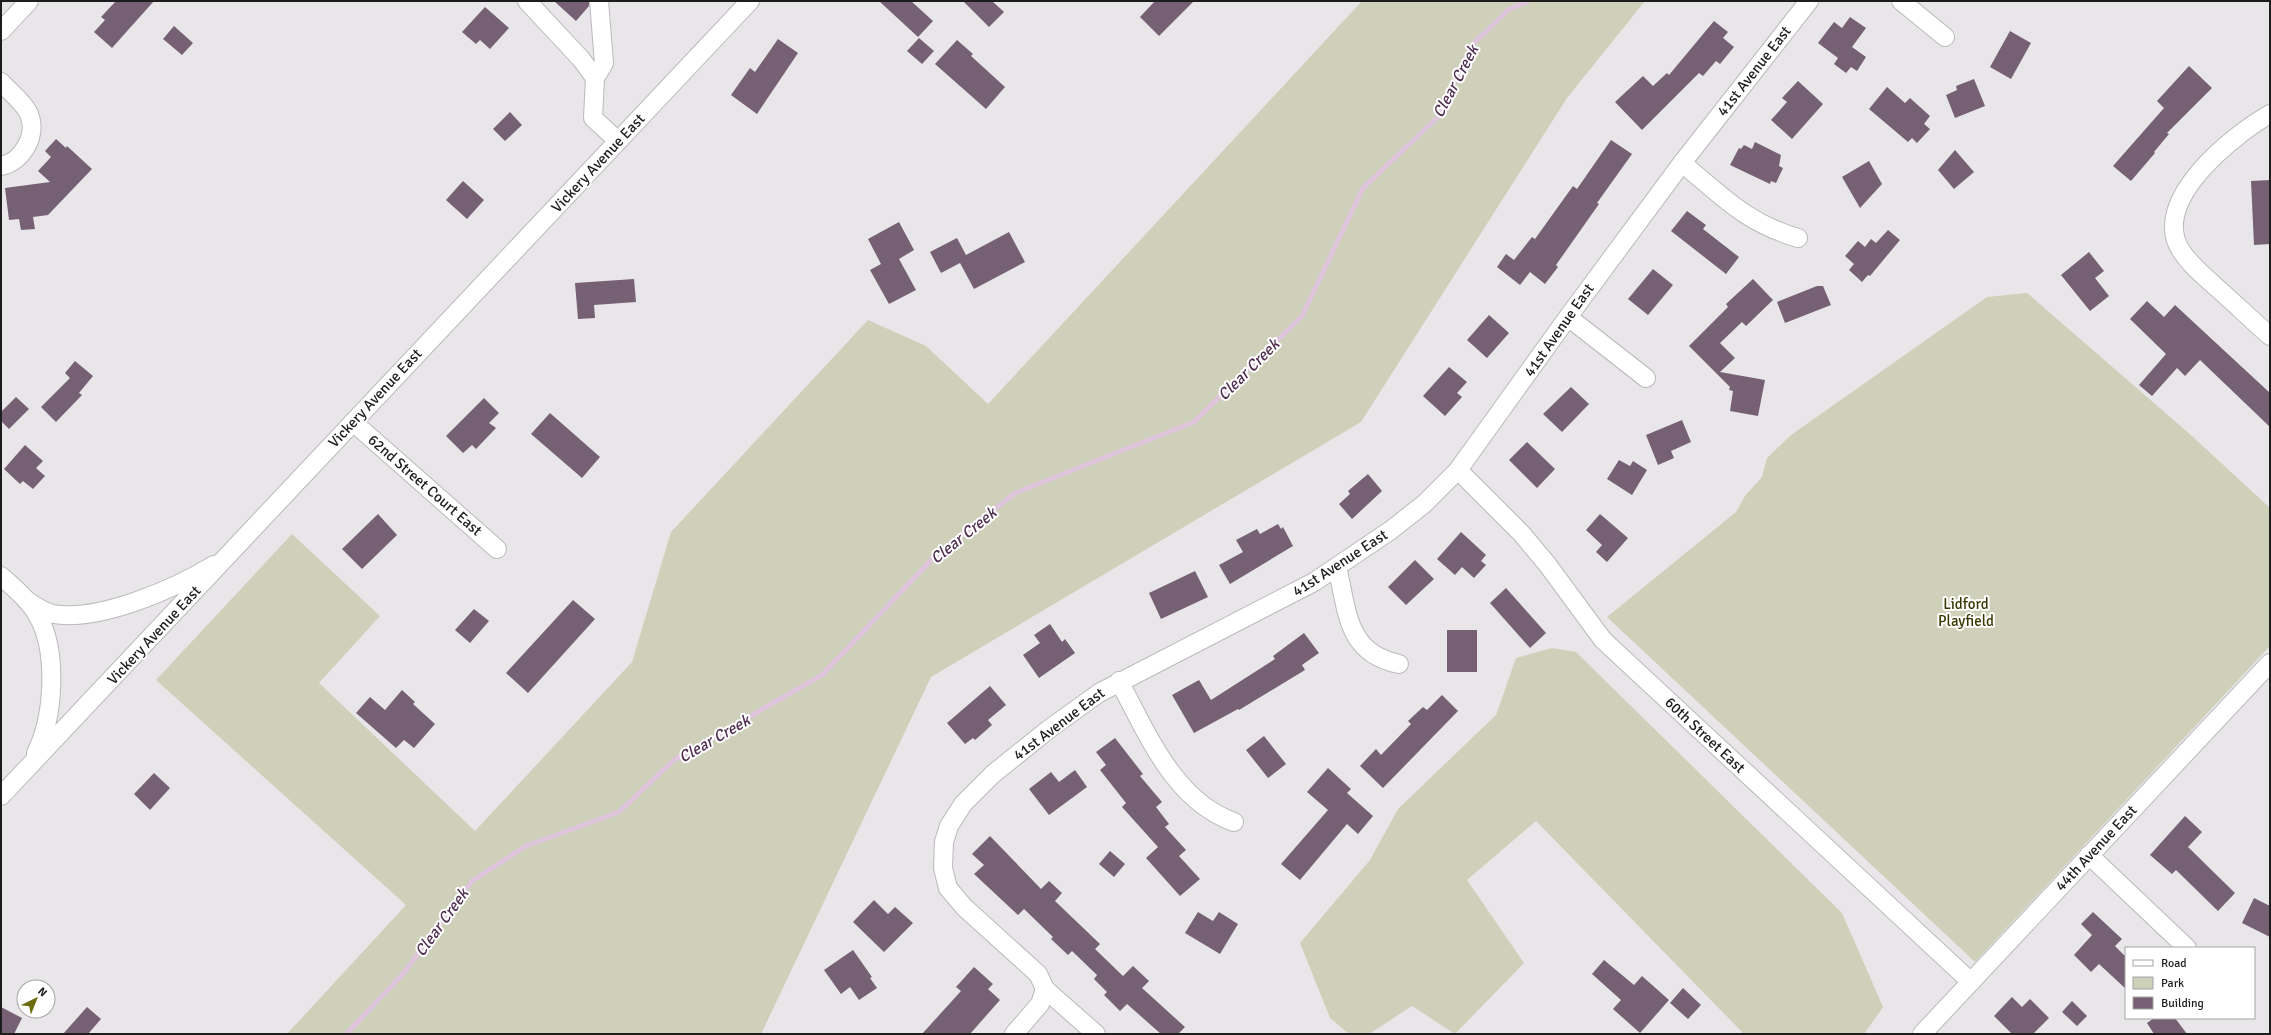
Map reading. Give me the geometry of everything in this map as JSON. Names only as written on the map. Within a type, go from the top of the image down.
[{"type":"street","points":[[1,31],[29,1]]},
{"type":"street","points":[[527,1],[580,59],[595,78]]},
{"type":"street","points":[[599,1],[604,63],[595,78],[593,118],[618,141]]},
{"type":"street","name":"Vickery Avenue East","points":[[1,796],[750,1]]},
{"type":"street","name":"41st Avenue East","points":[[1096,1034],[1045,989],[1038,974],[964,907],[950,892],[945,882],[943,868],[944,842],[949,826],[958,811],[985,781],[1072,711],[1119,681],[1287,597],[1337,568],[1408,517],[1458,470],[1568,317],[1682,163],[1809,1]]},
{"type":"street","points":[[1901,1],[1945,37]]},
{"type":"street","points":[[1,82],[22,103],[31,119],[28,145],[9,165],[1,166]]},
{"type":"street","points":[[2270,114],[2242,132],[2205,166],[2185,193],[2177,210],[2174,225],[2176,238],[2186,257],[2270,336]]},
{"type":"street","points":[[1682,163],[1744,215],[1770,229],[1798,238]]},
{"type":"street","points":[[1568,317],[1646,378]]},
{"type":"street","name":"62nd Street Court East","points":[[353,422],[498,549]]},
{"type":"street","name":"60th Street East","points":[[1458,470],[1521,534],[1547,564],[1603,640],[1971,982]]},
{"type":"street","points":[[26,600],[46,612],[60,614],[84,614],[119,607],[194,576],[214,564],[239,545]]},
{"type":"street","points":[[1337,568],[1353,632],[1360,644],[1384,661],[1399,664]]},
{"type":"street","points":[[1,576],[26,600],[39,618],[44,631],[49,658],[51,686],[46,730],[27,769]]},
{"type":"street","name":"44th Avenue East","points":[[1928,1032],[1971,982],[2270,663]]},
{"type":"street","points":[[1119,681],[1157,753],[1177,780],[1189,793],[1213,814],[1234,822]]},
{"type":"street","points":[[2089,856],[2186,947]]},
{"type":"street","points":[[1014,1034],[1040,1004],[1045,989]]},
{"type":"green space","points":[[1362,1],[1645,1],[1567,98],[1361,422],[931,677],[761,1034],[287,1034],[406,905],[156,680],[292,534],[380,616],[319,683],[475,831],[632,662],[671,532],[868,320],[926,346],[988,404]]},
{"type":"green space","name":"Lidford Playfield","points":[[2027,293],[2192,436],[2270,508],[2270,646],[1975,962],[1607,617],[1736,512],[1745,496],[1762,477],[1767,458],[1791,435],[1987,297]]},
{"type":"green space","points":[[1552,648],[1576,652],[1842,913],[1883,1007],[1864,1034],[1744,1034],[1536,821],[1467,880],[1524,963],[1455,1034],[1412,1006],[1369,1034],[1349,1034],[1330,1018],[1300,943],[1370,860],[1398,809],[1496,715],[1516,658]]},
{"type":"building","points":[[116,1],[154,1],[112,48],[94,32],[105,20],[101,17]]},
{"type":"building","points":[[554,1],[589,1],[589,6],[576,21]]},
{"type":"building","points":[[879,1],[911,1],[933,21],[918,37]]},
{"type":"building","points":[[963,1],[992,1],[1004,12],[989,27]]},
{"type":"building","points":[[1155,1],[1194,1],[1159,36],[1140,17]]},
{"type":"building","points":[[485,7],[509,28],[490,49],[480,40],[476,44],[462,32]]},
{"type":"building","points":[[1850,17],[1866,28],[1852,47],[1866,57],[1857,71],[1851,67],[1846,73],[1834,64],[1838,58],[1818,43],[1834,22],[1842,28]]},
{"type":"building","points":[[1714,21],[1728,32],[1723,38],[1734,47],[1720,64],[1716,61],[1703,76],[1699,73],[1642,130],[1615,102],[1643,76],[1653,86],[1667,73],[1669,75]]},
{"type":"building","points":[[174,26],[193,43],[182,55],[163,39]]},
{"type":"building","points":[[2010,31],[2031,43],[2011,79],[1990,67]]},
{"type":"building","points":[[919,38],[934,51],[922,64],[907,51]]},
{"type":"building","points":[[778,39],[798,53],[757,114],[731,95],[750,68],[755,72]]},
{"type":"building","points":[[957,40],[973,54],[971,56],[1005,87],[986,109],[935,64]]},
{"type":"building","points":[[2189,66],[2212,88],[2167,133],[2169,134],[2154,152],[2155,153],[2131,181],[2113,166],[2164,108],[2157,101]]},
{"type":"building","points":[[1974,79],[1985,106],[1955,118],[1946,95],[1957,90],[1956,86]]},
{"type":"building","points":[[1798,81],[1823,104],[1792,139],[1771,120],[1787,102],[1782,98]]},
{"type":"building","points":[[1887,87],[1905,103],[1910,98],[1930,116],[1924,124],[1930,129],[1917,143],[1912,138],[1908,142],[1869,109]]},
{"type":"building","points":[[510,112],[522,125],[505,141],[493,129]]},
{"type":"building","points":[[56,139],[66,148],[67,146],[92,169],[48,215],[33,217],[35,229],[21,230],[19,219],[9,220],[5,188],[50,182],[38,171],[51,157],[45,151]]},
{"type":"building","points":[[1611,140],[1632,154],[1597,203],[1599,204],[1556,265],[1558,267],[1545,284],[1530,272],[1520,285],[1497,267],[1506,254],[1514,260],[1532,237],[1535,239],[1573,186],[1577,189]]},
{"type":"building","points":[[1755,142],[1781,155],[1779,166],[1783,168],[1776,183],[1771,181],[1770,184],[1730,165],[1739,148],[1741,149],[1744,145],[1752,149]]},
{"type":"building","points":[[1955,150],[1974,172],[1954,189],[1938,170]]},
{"type":"building","points":[[1869,161],[1882,184],[1860,208],[1842,177]]},
{"type":"building","points":[[2270,180],[2270,244],[2254,245],[2251,181]]},
{"type":"building","points":[[463,181],[484,200],[467,219],[446,200]]},
{"type":"building","points":[[1687,211],[1706,225],[1703,229],[1739,257],[1726,274],[1671,231]]},
{"type":"building","points":[[899,222],[914,250],[899,259],[916,290],[889,304],[870,270],[881,264],[868,239]]},
{"type":"building","points":[[1888,230],[1900,240],[1870,276],[1868,275],[1862,282],[1849,270],[1854,264],[1845,256],[1858,241],[1865,247],[1871,239],[1876,243]]},
{"type":"building","points":[[1009,232],[1025,262],[974,289],[960,263],[941,273],[930,252],[957,238],[966,255]]},
{"type":"building","points":[[2089,252],[2104,271],[2095,278],[2109,296],[2090,311],[2061,275]]},
{"type":"building","points":[[1653,269],[1673,285],[1648,315],[1628,299]]},
{"type":"building","points":[[634,279],[636,302],[594,305],[595,318],[578,319],[575,283]]},
{"type":"building","points":[[1753,279],[1773,300],[1746,326],[1742,322],[1720,343],[1735,358],[1720,372],[1765,380],[1758,416],[1730,411],[1733,391],[1729,390],[1730,387],[1689,346],[1728,307],[1726,304]]},
{"type":"building","points":[[1817,286],[1823,286],[1831,305],[1785,323],[1777,302]]},
{"type":"building","points":[[2147,301],[2164,317],[2175,305],[2270,393],[2270,427],[2200,360],[2185,376],[2177,368],[2152,396],[2139,385],[2166,354],[2130,319]]},
{"type":"building","points":[[1489,315],[1509,333],[1487,358],[1467,340]]},
{"type":"building","points":[[75,361],[93,376],[79,393],[82,395],[56,422],[41,407],[70,378],[65,373]]},
{"type":"building","points":[[1449,367],[1467,382],[1457,393],[1462,397],[1445,416],[1423,396]]},
{"type":"building","points":[[1571,387],[1589,404],[1562,432],[1543,414]]},
{"type":"building","points":[[16,397],[29,409],[9,429],[1,421],[1,412]]},
{"type":"building","points":[[484,398],[499,413],[489,423],[496,428],[476,449],[472,445],[463,453],[446,436]]},
{"type":"building","points":[[550,413],[600,457],[582,478],[531,434]]},
{"type":"building","points":[[1682,420],[1691,442],[1671,451],[1674,458],[1658,465],[1646,435]]},
{"type":"building","points":[[1527,442],[1555,469],[1537,488],[1509,460]]},
{"type":"building","points":[[25,445],[43,461],[36,468],[45,476],[33,489],[23,481],[20,484],[4,469]]},
{"type":"building","points":[[1619,460],[1630,466],[1633,461],[1647,470],[1632,495],[1607,479]]},
{"type":"building","points":[[1368,474],[1382,491],[1352,519],[1339,504],[1350,494],[1348,491]]},
{"type":"building","points":[[378,514],[397,535],[362,569],[342,549]]},
{"type":"building","points":[[1600,514],[1628,538],[1607,562],[1596,552],[1602,545],[1586,530]]},
{"type":"building","points":[[1278,524],[1281,529],[1283,527],[1293,546],[1230,584],[1219,565],[1243,552],[1236,540],[1257,529],[1260,534]]},
{"type":"building","points":[[1461,532],[1486,555],[1481,561],[1486,565],[1474,578],[1462,567],[1455,575],[1437,559]]},
{"type":"building","points":[[1415,560],[1434,579],[1406,605],[1388,587]]},
{"type":"building","points":[[1195,571],[1208,597],[1161,619],[1149,593]]},
{"type":"building","points":[[1506,588],[1546,633],[1530,648],[1490,603]]},
{"type":"building","points":[[573,600],[595,619],[528,693],[506,673]]},
{"type":"building","points":[[474,609],[489,621],[470,643],[455,630]]},
{"type":"building","points":[[1050,624],[1062,642],[1065,639],[1075,653],[1039,678],[1023,655],[1040,643],[1034,635]]},
{"type":"building","points":[[1447,630],[1477,630],[1477,672],[1447,672]]},
{"type":"building","points":[[1304,633],[1319,653],[1302,665],[1305,670],[1239,710],[1238,709],[1194,733],[1172,695],[1199,680],[1211,700],[1275,659],[1273,656]]},
{"type":"building","points":[[990,686],[1006,705],[988,720],[992,725],[975,740],[973,738],[965,744],[947,723]]},
{"type":"building","points":[[402,690],[415,702],[413,704],[435,724],[414,748],[404,740],[396,748],[356,713],[370,697],[385,710]]},
{"type":"building","points":[[1442,695],[1458,711],[1383,788],[1360,766],[1376,749],[1381,755],[1411,724],[1408,721],[1423,707],[1427,710]]},
{"type":"building","points":[[1264,736],[1286,764],[1268,778],[1246,750]]},
{"type":"building","points":[[1115,738],[1143,774],[1140,776],[1162,802],[1156,807],[1169,824],[1165,827],[1186,850],[1179,856],[1200,879],[1180,896],[1146,858],[1158,847],[1122,807],[1126,803],[1100,770],[1106,765],[1096,752]]},
{"type":"building","points":[[1328,768],[1351,789],[1347,793],[1373,816],[1358,834],[1347,824],[1300,880],[1281,864],[1328,810],[1307,792]]},
{"type":"building","points":[[1075,770],[1087,787],[1049,815],[1029,789],[1051,772],[1059,782]]},
{"type":"building","points":[[154,773],[170,788],[150,810],[134,794]]},
{"type":"building","points":[[2185,816],[2202,832],[2188,847],[2235,893],[2218,911],[2176,870],[2172,874],[2150,855]]},
{"type":"building","points":[[990,836],[1041,889],[1049,881],[1062,893],[1055,901],[1100,944],[1095,949],[1123,976],[1133,966],[1149,981],[1142,988],[1185,1027],[1178,1034],[1161,1034],[1127,1004],[1120,1011],[1104,995],[1107,992],[1094,979],[1097,975],[1072,951],[1068,955],[1051,939],[1053,937],[1024,909],[1018,915],[974,874],[984,865],[972,854]]},
{"type":"building","points":[[1110,851],[1125,864],[1114,877],[1099,864]]},
{"type":"building","points":[[2254,898],[2270,906],[2270,937],[2242,923]]},
{"type":"building","points":[[874,900],[888,914],[895,907],[913,923],[884,952],[853,922]]},
{"type":"building","points":[[1198,912],[1213,921],[1219,912],[1238,924],[1220,954],[1185,933]]},
{"type":"building","points":[[2093,912],[2122,939],[2115,946],[2125,956],[2125,988],[2099,964],[2091,972],[2074,955],[2092,935],[2081,924]]},
{"type":"building","points":[[853,950],[872,977],[870,978],[877,988],[859,1000],[850,987],[841,994],[824,970]]},
{"type":"building","points":[[1604,960],[1634,985],[1642,976],[1669,1000],[1640,1033],[1613,1009],[1621,1000],[1592,974]]},
{"type":"building","points":[[974,967],[993,984],[988,989],[1000,1000],[970,1034],[922,1034],[961,991],[956,987]]},
{"type":"building","points":[[1683,988],[1701,1005],[1688,1019],[1670,1003]]},
{"type":"building","points":[[2012,997],[2022,1007],[2030,999],[2049,1018],[2033,1034],[2012,1034],[1994,1016]]},
{"type":"building","points":[[2072,1001],[2087,1016],[2077,1026],[2062,1012]]},
{"type":"building","points":[[1,1007],[16,1015],[16,1019],[22,1019],[14,1034],[1,1034]]},
{"type":"building","points":[[87,1007],[101,1019],[88,1034],[63,1034]]},
{"type":"building","points":[[2153,1019],[2176,1019],[2187,1034],[2154,1034],[2147,1023]]},
{"type":"waterway","name":"Clear Creek","points":[[346,1034],[403,974],[472,881],[526,846],[619,812],[674,760],[822,675],[935,556],[1015,493],[1194,422],[1302,316],[1363,188],[1437,118],[1473,44],[1508,10],[1528,1]]}]
